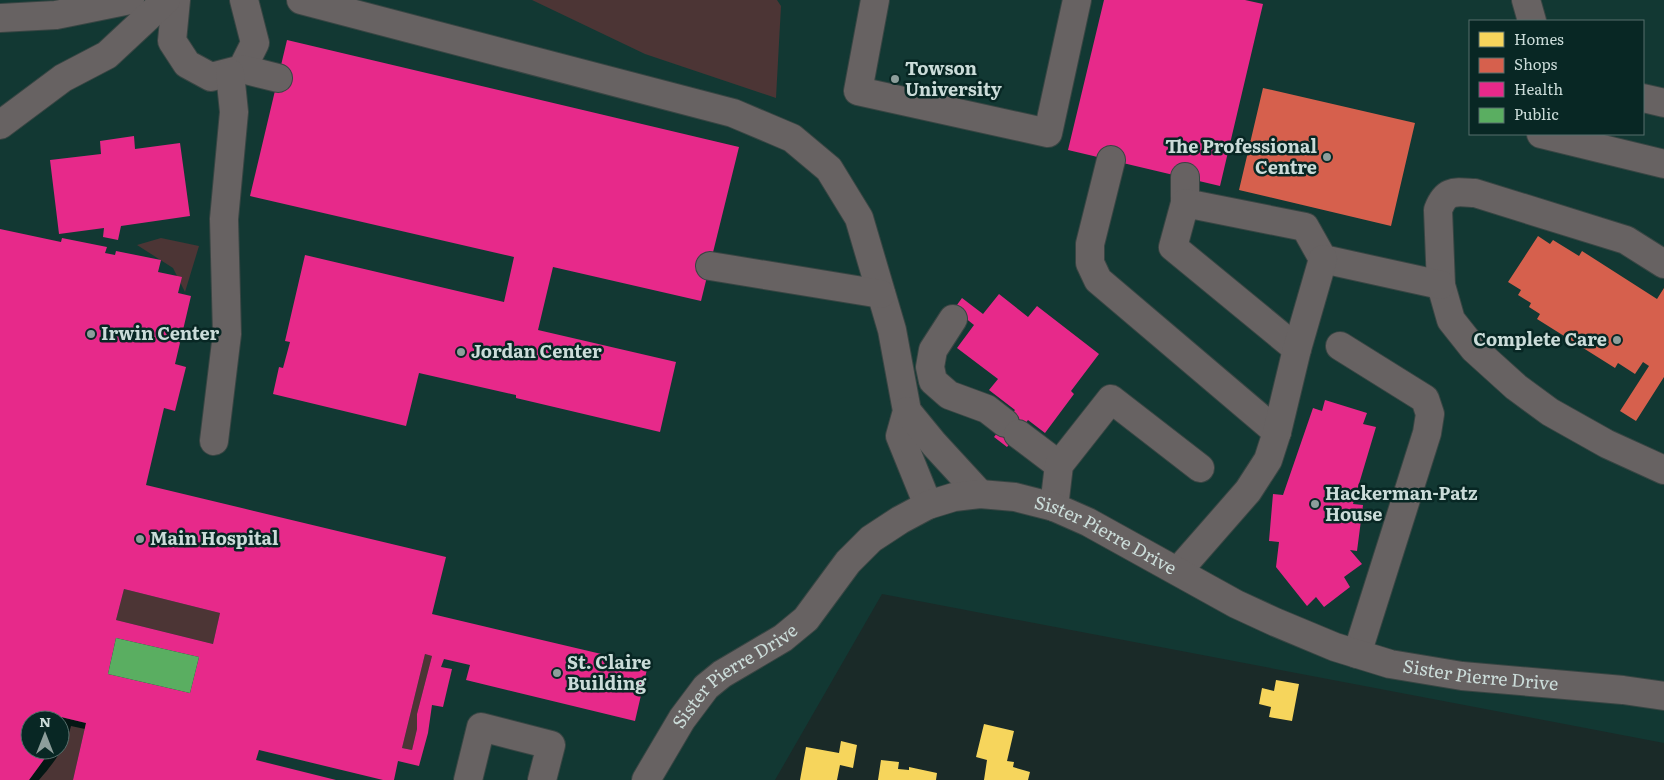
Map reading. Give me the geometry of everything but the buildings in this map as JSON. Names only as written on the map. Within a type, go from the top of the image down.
[{"type":"street","points":[[0,18],[56,15],[130,0]]},
{"type":"street","points":[[0,125],[63,78],[107,55],[166,0]]},
{"type":"street","points":[[176,0],[172,41],[187,64],[211,77],[236,71],[278,78]]},
{"type":"street","points":[[214,441],[227,334],[224,219],[236,71],[255,43],[244,0]]},
{"type":"street","points":[[301,0],[733,113],[792,138],[829,169],[859,218],[892,330],[907,411],[900,436],[928,505]]},
{"type":"street","points":[[875,0],[858,91],[1048,133],[1077,0]]},
{"type":"street","points":[[1526,0],[1532,20]]},
{"type":"street","points":[[1644,98],[1664,103]]},
{"type":"street","points":[[1544,135],[1664,164]]},
{"type":"street","points":[[1111,160],[1090,244],[1090,263],[1098,280],[1277,432]]},
{"type":"street","points":[[1178,571],[1248,491],[1268,460],[1323,259],[1305,226],[1185,190],[1174,248],[1297,349]]},
{"type":"street","points":[[1664,264],[1626,240],[1474,193],[1458,192],[1450,194],[1443,199],[1438,210],[1441,285],[1451,320],[1474,349],[1516,386],[1550,412],[1607,444],[1664,470]]},
{"type":"street","points":[[1323,259],[1441,285]]},
{"type":"street","points":[[710,266],[881,294]]},
{"type":"street","points":[[953,319],[933,350],[930,366],[934,381],[949,395],[986,409],[1059,465]]},
{"type":"street","points":[[1340,346],[1425,399],[1430,414],[1427,433],[1357,654]]},
{"type":"street","points":[[1054,506],[1059,465],[1111,399],[1200,468]]},
{"type":"street","points":[[907,411],[934,444],[980,494]]},
{"type":"street","name":"Sister Pierre Drive","points":[[646,780],[682,719],[706,686],[722,674],[783,638],[806,619],[848,562],[871,539],[928,505],[954,497],[980,494],[1015,497],[1054,506],[1088,522],[1236,604],[1275,622],[1357,654],[1390,664],[1452,675],[1623,690],[1664,696]]},
{"type":"street","points":[[468,780],[481,728],[551,745],[542,780]]},
{"type":"shaded area","points":[[0,0],[1664,0],[1664,743],[882,594],[775,780],[0,780]]},
{"type":"shaded area","points":[[532,0],[777,0],[781,6],[776,98],[645,54]]},
{"type":"shaded area","points":[[161,238],[199,246],[185,292],[173,268],[137,245]]},
{"type":"shaded area","points":[[124,589],[220,613],[213,644],[116,620]]},
{"type":"shaded area","points":[[425,654],[432,656],[417,714],[417,729],[412,750],[402,748]]},
{"type":"shaded area","points":[[70,719],[86,723],[73,780],[29,780],[44,760],[70,760]]},
{"type":"shaded area","points":[[70,719],[86,723],[85,729],[71,726],[70,730]]},
{"type":"shaded area","points":[[44,760],[55,760],[39,780],[29,780]]},
{"type":"place","name":"Towson University","points":[[895,79]]},
{"type":"place","name":"The Professional Centre","points":[[1327,157]]},
{"type":"place","name":"Irwin Center","points":[[91,334]]},
{"type":"place","name":"Complete Care","points":[[1617,340]]},
{"type":"place","name":"Jordan Center","points":[[461,352]]},
{"type":"place","name":"Hackerman-Patz House","points":[[1315,504]]},
{"type":"place","name":"Main Hospital","points":[[140,539]]},
{"type":"place","name":"St. Claire Building","points":[[557,673]]}]
